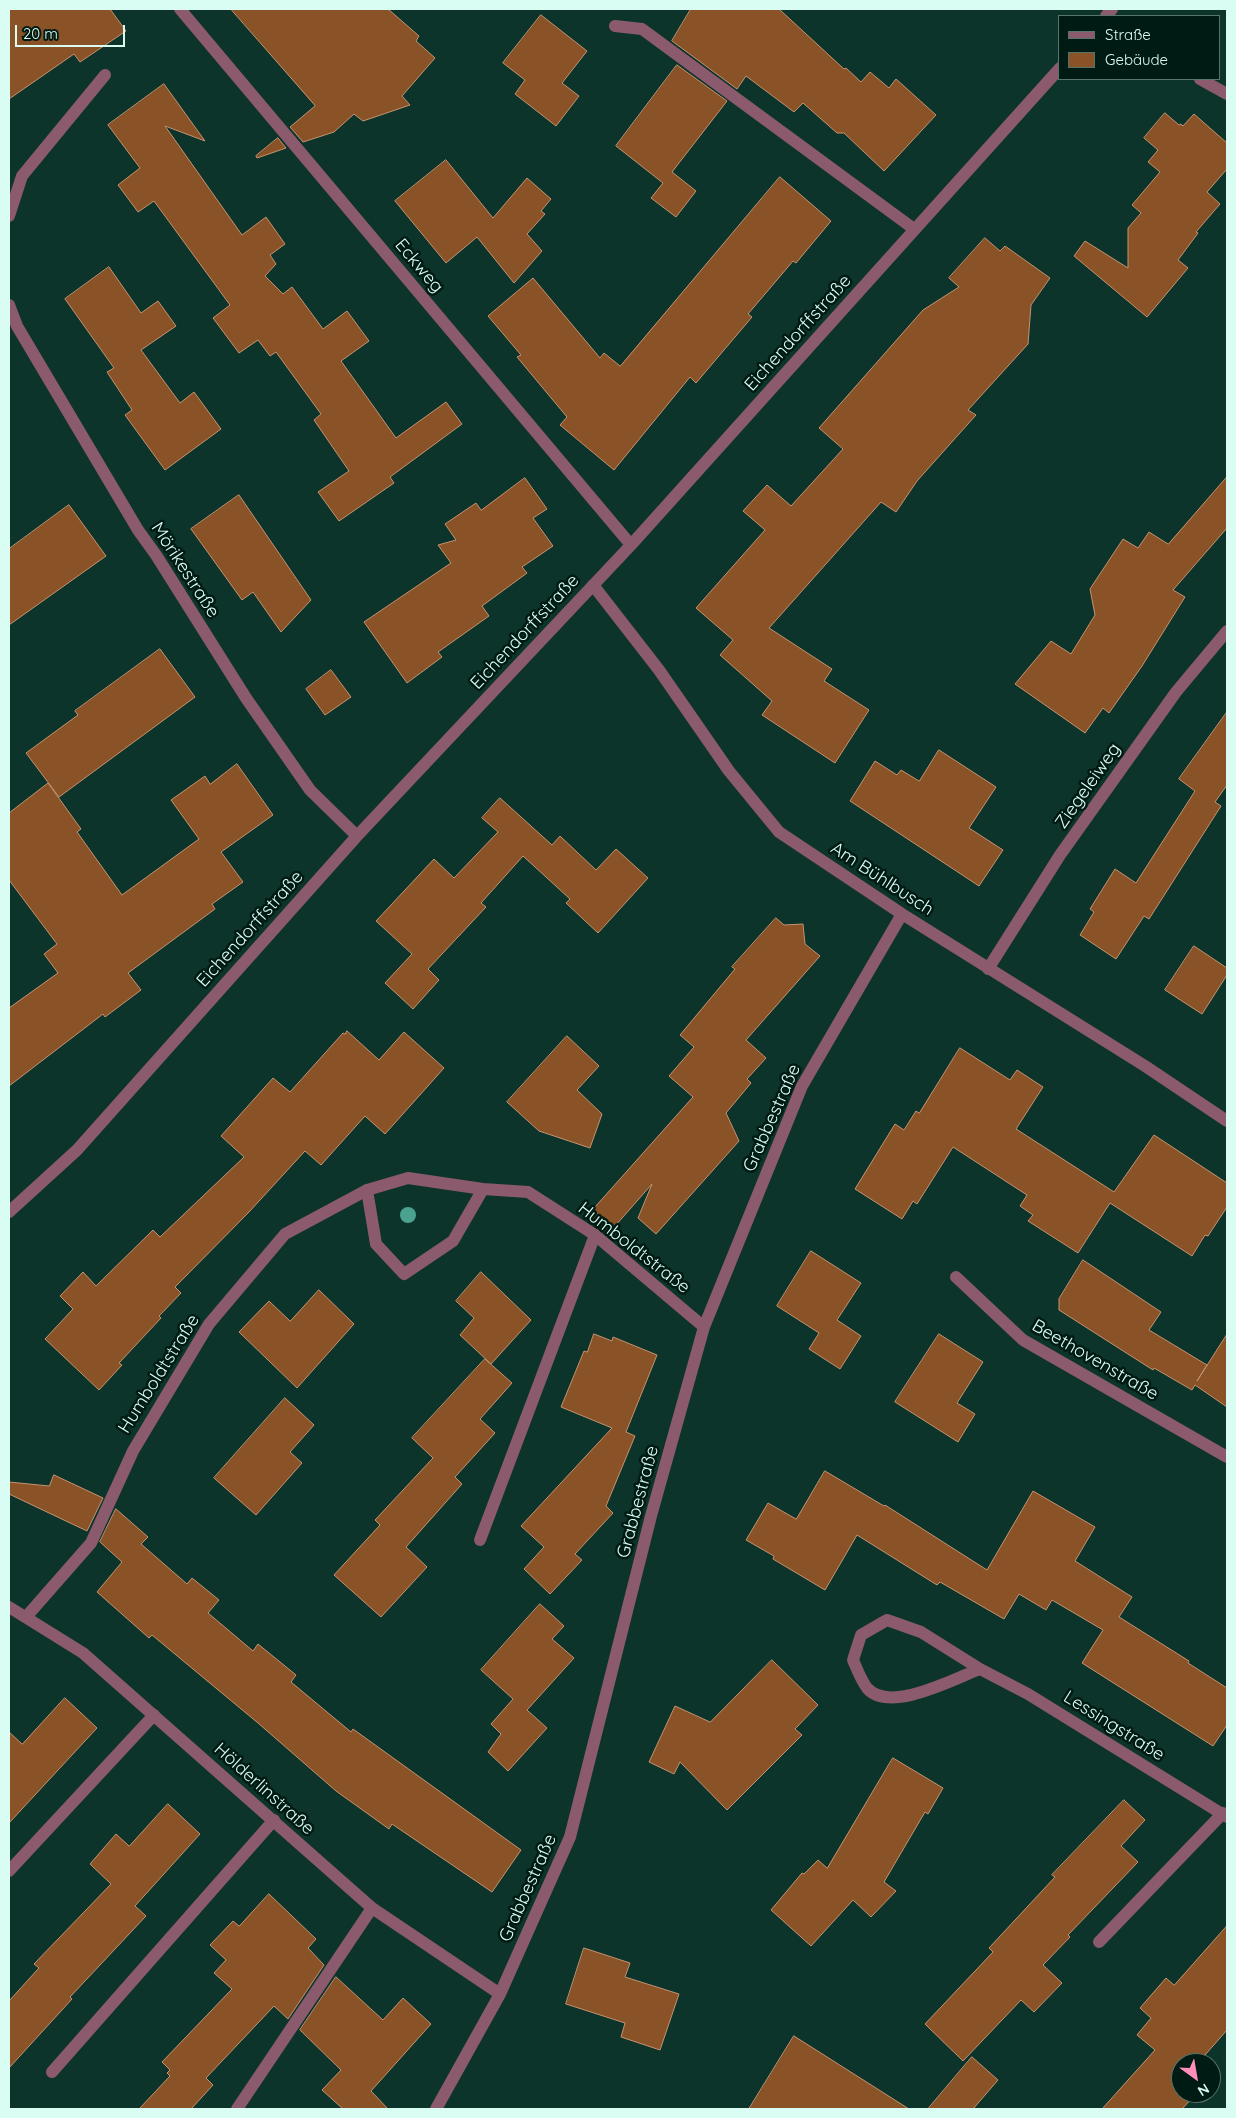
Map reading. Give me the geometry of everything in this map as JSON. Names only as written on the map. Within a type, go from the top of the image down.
[{"type":"street","name":"Eckweg","points":[[180,9],[631,545]]},
{"type":"street","points":[[615,26],[642,29],[914,229]]},
{"type":"street","name":"Eichendorffstraße","points":[[9,1212],[77,1150],[357,836],[631,545],[1058,70]]},
{"type":"street","points":[[9,216],[22,176],[105,75]]},
{"type":"street","points":[[1202,80],[1227,94]]},
{"type":"street","name":"Mörikestraße","points":[[9,305],[17,326],[138,530],[156,555],[246,698],[310,790],[357,836]]},
{"type":"street","name":"Am Bühlbusch","points":[[593,585],[659,670],[729,771],[779,832],[902,914],[1145,1066],[1227,1121]]},
{"type":"street","name":"Ziegeleiweg","points":[[988,969],[1060,855],[1176,692],[1227,631]]},
{"type":"street","name":"Grabbestraße","points":[[436,2109],[500,1994],[570,1837],[651,1516],[704,1326],[802,1086],[902,914]]},
{"type":"street","name":"Humboldtstraße","points":[[26,1617],[91,1542],[132,1451],[209,1324],[285,1234],[366,1190],[408,1178],[483,1189],[528,1192],[595,1235],[704,1326]]},
{"type":"street","points":[[366,1190],[376,1244],[404,1274],[453,1241],[483,1189]]},
{"type":"street","points":[[480,1540],[595,1235]]},
{"type":"street","name":"Beethovenstraße","points":[[956,1277],[1023,1340],[1227,1457]]},
{"type":"street","name":"Hölderlinstraße","points":[[9,1607],[83,1653],[372,1908],[500,1994]]},
{"type":"street","name":"Lessingstraße","points":[[980,1669],[909,1696],[888,1699],[868,1689],[852,1660],[861,1635],[886,1620],[921,1632],[980,1669],[1028,1694],[1225,1815]]},
{"type":"street","points":[[9,1871],[154,1714]]},
{"type":"street","points":[[1099,1942],[1225,1815]]},
{"type":"street","points":[[52,2072],[274,1820]]},
{"type":"street","points":[[237,2109],[372,1908]]},
{"type":"building","points":[[9,9],[110,9],[126,31],[80,62],[74,54],[9,99]]},
{"type":"building","points":[[231,9],[388,9],[419,36],[416,41],[435,58],[402,96],[410,105],[363,121],[354,114],[334,132],[303,142],[290,127],[315,106]]},
{"type":"building","points":[[691,9],[779,9],[844,69],[846,68],[861,82],[870,72],[889,88],[896,79],[936,115],[884,171],[844,133],[837,133],[803,103],[794,112],[746,76],[737,89],[672,41]]},
{"type":"building","points":[[541,15],[587,51],[562,83],[579,96],[556,126],[515,94],[525,80],[503,63]]},
{"type":"building","points":[[677,65],[727,101],[672,172],[696,191],[676,217],[651,198],[663,183],[616,146]]},
{"type":"building","points":[[164,84],[205,141],[165,126],[242,235],[266,217],[285,244],[270,255],[276,264],[265,276],[283,294],[292,287],[323,329],[347,311],[369,341],[341,361],[396,438],[446,402],[462,424],[390,477],[394,483],[339,521],[318,492],[349,471],[314,420],[321,414],[276,352],[270,356],[258,340],[239,353],[213,318],[230,305],[154,201],[138,212],[118,185],[140,168],[108,125]]},
{"type":"building","points":[[1165,113],[1179,125],[1183,126],[1194,114],[1227,143],[1227,169],[1207,192],[1220,204],[1196,232],[1198,233],[1178,260],[1188,268],[1147,317],[1074,256],[1085,241],[1128,268],[1128,228],[1141,213],[1132,205],[1160,172],[1148,162],[1158,150],[1144,138]]},
{"type":"building","points":[[278,138],[286,148],[257,158],[256,156]]},
{"type":"building","points":[[446,160],[493,218],[527,178],[551,199],[541,211],[545,214],[527,234],[542,251],[514,283],[477,237],[446,263],[395,201]]},
{"type":"building","points":[[780,177],[831,221],[796,263],[793,261],[748,314],[752,317],[696,383],[690,377],[614,470],[560,425],[567,417],[517,357],[521,355],[488,316],[533,278],[600,358],[604,353],[620,366]]},
{"type":"building","points":[[985,238],[1000,251],[1005,246],[1050,278],[1031,305],[1028,344],[968,410],[976,415],[917,481],[896,512],[881,502],[769,628],[832,669],[824,681],[869,710],[835,763],[762,715],[772,701],[720,655],[733,640],[696,608],[765,530],[743,511],[767,485],[791,506],[843,449],[819,428],[923,310],[959,287],[949,278]]},
{"type":"building","points":[[109,267],[141,313],[158,301],[176,326],[141,350],[180,403],[194,392],[221,429],[165,470],[125,415],[132,410],[107,372],[114,368],[65,299]]},
{"type":"building","points":[[1227,477],[1227,528],[1173,590],[1185,597],[1142,666],[1109,713],[1103,708],[1085,733],[1015,684],[1051,641],[1071,654],[1095,615],[1090,589],[1123,539],[1138,548],[1149,532],[1168,544]]},
{"type":"building","points":[[525,478],[547,509],[533,518],[553,546],[522,567],[527,573],[482,606],[489,616],[438,652],[442,657],[407,683],[364,622],[451,563],[438,545],[456,540],[445,524],[476,503],[481,510]]},
{"type":"building","points":[[239,495],[311,600],[281,632],[253,592],[242,600],[191,529]]},
{"type":"building","points":[[69,505],[106,556],[9,625],[9,549]]},
{"type":"building","points":[[160,649],[195,697],[59,797],[26,753],[78,715],[75,711]]},
{"type":"building","points":[[331,670],[351,697],[325,715],[306,689]]},
{"type":"building","points":[[1227,712],[1227,785],[1215,802],[1221,806],[1149,919],[1144,916],[1116,959],[1080,935],[1094,912],[1090,909],[1115,869],[1136,883],[1195,791],[1179,779]]},
{"type":"building","points":[[939,750],[996,787],[969,828],[1003,850],[979,886],[850,801],[875,761],[897,775],[901,770],[919,781]]},
{"type":"building","points":[[237,764],[273,815],[221,852],[243,882],[212,904],[215,909],[128,973],[141,990],[105,1017],[103,1014],[9,1086],[9,1008],[58,973],[44,954],[57,944],[9,880],[9,813],[48,783],[81,829],[77,832],[122,895],[199,839],[171,800],[205,776],[210,784]]},
{"type":"building","points":[[500,798],[552,845],[560,836],[596,870],[616,849],[648,878],[598,933],[566,903],[570,899],[523,856],[481,903],[486,907],[428,969],[439,980],[413,1009],[385,983],[412,954],[376,921],[434,859],[454,878],[498,832],[482,818]]},
{"type":"building","points":[[776,918],[784,925],[803,924],[805,944],[820,956],[746,1040],[766,1058],[747,1079],[751,1083],[726,1113],[739,1141],[656,1234],[638,1218],[652,1184],[608,1234],[587,1216],[693,1097],[669,1076],[694,1047],[680,1035],[735,969],[732,967]]},
{"type":"building","points":[[1194,946],[1227,968],[1227,975],[1202,1014],[1165,990]]},
{"type":"building","points":[[347,1031],[379,1060],[404,1032],[444,1068],[385,1134],[365,1116],[321,1165],[305,1151],[249,1212],[175,1287],[181,1293],[159,1316],[161,1318],[119,1363],[122,1365],[99,1390],[45,1339],[73,1309],[60,1296],[83,1272],[96,1286],[153,1230],[160,1237],[244,1157],[221,1136],[273,1078],[290,1092],[343,1033],[345,1034]]},
{"type":"building","points":[[567,1036],[599,1066],[577,1090],[602,1114],[590,1148],[539,1131],[507,1102]]},
{"type":"building","points":[[960,1048],[1010,1080],[1017,1070],[1043,1087],[1016,1129],[1114,1192],[1154,1135],[1227,1183],[1227,1207],[1208,1236],[1205,1235],[1192,1256],[1110,1203],[1078,1253],[1028,1221],[1033,1215],[1020,1206],[1027,1195],[953,1147],[917,1204],[913,1201],[902,1219],[855,1189],[895,1124],[904,1130],[916,1111],[919,1113]]},
{"type":"building","points":[[811,1251],[861,1283],[837,1320],[861,1336],[840,1369],[809,1349],[819,1333],[777,1306]]},
{"type":"building","points":[[1083,1260],[1161,1312],[1149,1330],[1207,1365],[1197,1381],[1227,1334],[1227,1407],[1195,1385],[1192,1390],[1154,1368],[1153,1370],[1059,1310],[1059,1299]]},
{"type":"building","points":[[481,1272],[531,1320],[491,1364],[460,1335],[474,1318],[456,1301]]},
{"type":"building","points":[[319,1290],[354,1324],[297,1388],[239,1332],[269,1301],[290,1321]]},
{"type":"building","points":[[594,1334],[612,1341],[613,1337],[657,1355],[626,1432],[635,1436],[606,1506],[613,1513],[575,1554],[582,1560],[550,1594],[524,1569],[544,1547],[521,1526],[612,1428],[561,1407],[584,1351],[587,1352]]},
{"type":"building","points":[[939,1334],[983,1362],[957,1403],[975,1414],[958,1442],[895,1402]]},
{"type":"building","points":[[485,1359],[512,1383],[480,1419],[495,1433],[455,1477],[462,1484],[406,1547],[427,1567],[381,1617],[334,1575],[380,1525],[375,1520],[433,1458],[412,1438]]},
{"type":"building","points":[[285,1398],[314,1425],[290,1452],[302,1463],[256,1515],[214,1478]]},
{"type":"building","points":[[825,1471],[885,1505],[987,1570],[1033,1491],[1095,1527],[1075,1561],[1132,1597],[1119,1617],[1189,1661],[1188,1663],[1227,1688],[1227,1725],[1213,1746],[1082,1663],[1103,1630],[1052,1600],[1046,1610],[1019,1594],[1004,1619],[940,1582],[937,1585],[857,1535],[825,1590],[773,1559],[774,1556],[746,1540],[768,1503],[796,1519]]},
{"type":"building","points":[[54,1475],[103,1498],[87,1531],[9,1494],[9,1482],[49,1486]]},
{"type":"building","points":[[116,1509],[148,1537],[141,1544],[187,1584],[192,1578],[219,1600],[208,1613],[253,1651],[258,1644],[296,1675],[291,1682],[351,1732],[353,1729],[521,1850],[492,1892],[392,1824],[389,1829],[336,1791],[258,1723],[152,1635],[149,1638],[97,1592],[122,1562],[100,1542]]},
{"type":"building","points":[[540,1604],[564,1626],[552,1639],[574,1658],[527,1710],[547,1728],[508,1771],[488,1752],[501,1734],[491,1724],[513,1699],[481,1670]]},
{"type":"building","points":[[772,1660],[818,1705],[795,1729],[802,1735],[727,1810],[680,1762],[674,1774],[649,1762],[675,1706],[710,1722]]},
{"type":"building","points":[[65,1698],[97,1728],[9,1823],[9,1732],[22,1744]]},
{"type":"building","points":[[893,1758],[943,1788],[928,1814],[925,1812],[884,1882],[896,1891],[871,1917],[853,1900],[811,1946],[771,1910],[802,1873],[804,1874],[818,1860],[827,1868]]},
{"type":"building","points":[[1124,1800],[1145,1820],[1121,1846],[1138,1862],[1068,1935],[1070,1937],[1043,1965],[1062,1983],[1034,2012],[1021,2000],[963,2061],[925,2024],[993,1952],[989,1948],[1055,1877],[1052,1875]]},
{"type":"building","points":[[168,1804],[200,1834],[135,1906],[146,1916],[70,1997],[72,1999],[9,2068],[9,2001],[39,1968],[34,1964],[111,1884],[90,1864],[116,1834],[129,1846]]},
{"type":"building","points":[[269,1894],[316,1939],[308,1948],[324,1965],[288,2019],[274,2006],[206,2078],[213,2085],[191,2109],[139,2109],[170,2076],[167,2073],[170,2070],[162,2062],[232,1989],[214,1973],[226,1960],[210,1945],[233,1921],[239,1926]]},
{"type":"building","points":[[1227,1926],[1227,2030],[1207,2053],[1171,2053],[1171,2103],[1188,2103],[1182,2109],[1102,2109],[1155,2050],[1137,2035],[1151,2018],[1140,2008],[1166,1978],[1174,1985]]},
{"type":"building","points":[[584,1948],[630,1963],[625,1977],[679,1994],[660,2050],[621,2037],[625,2023],[566,2004]]},
{"type":"building","points":[[336,1977],[383,2020],[403,1998],[431,2024],[371,2091],[388,2109],[343,2109],[322,2090],[341,2070],[300,2030]]},
{"type":"building","points":[[794,2036],[909,2109],[749,2109]]},
{"type":"building","points":[[972,2057],[998,2080],[973,2109],[928,2109]]}]
